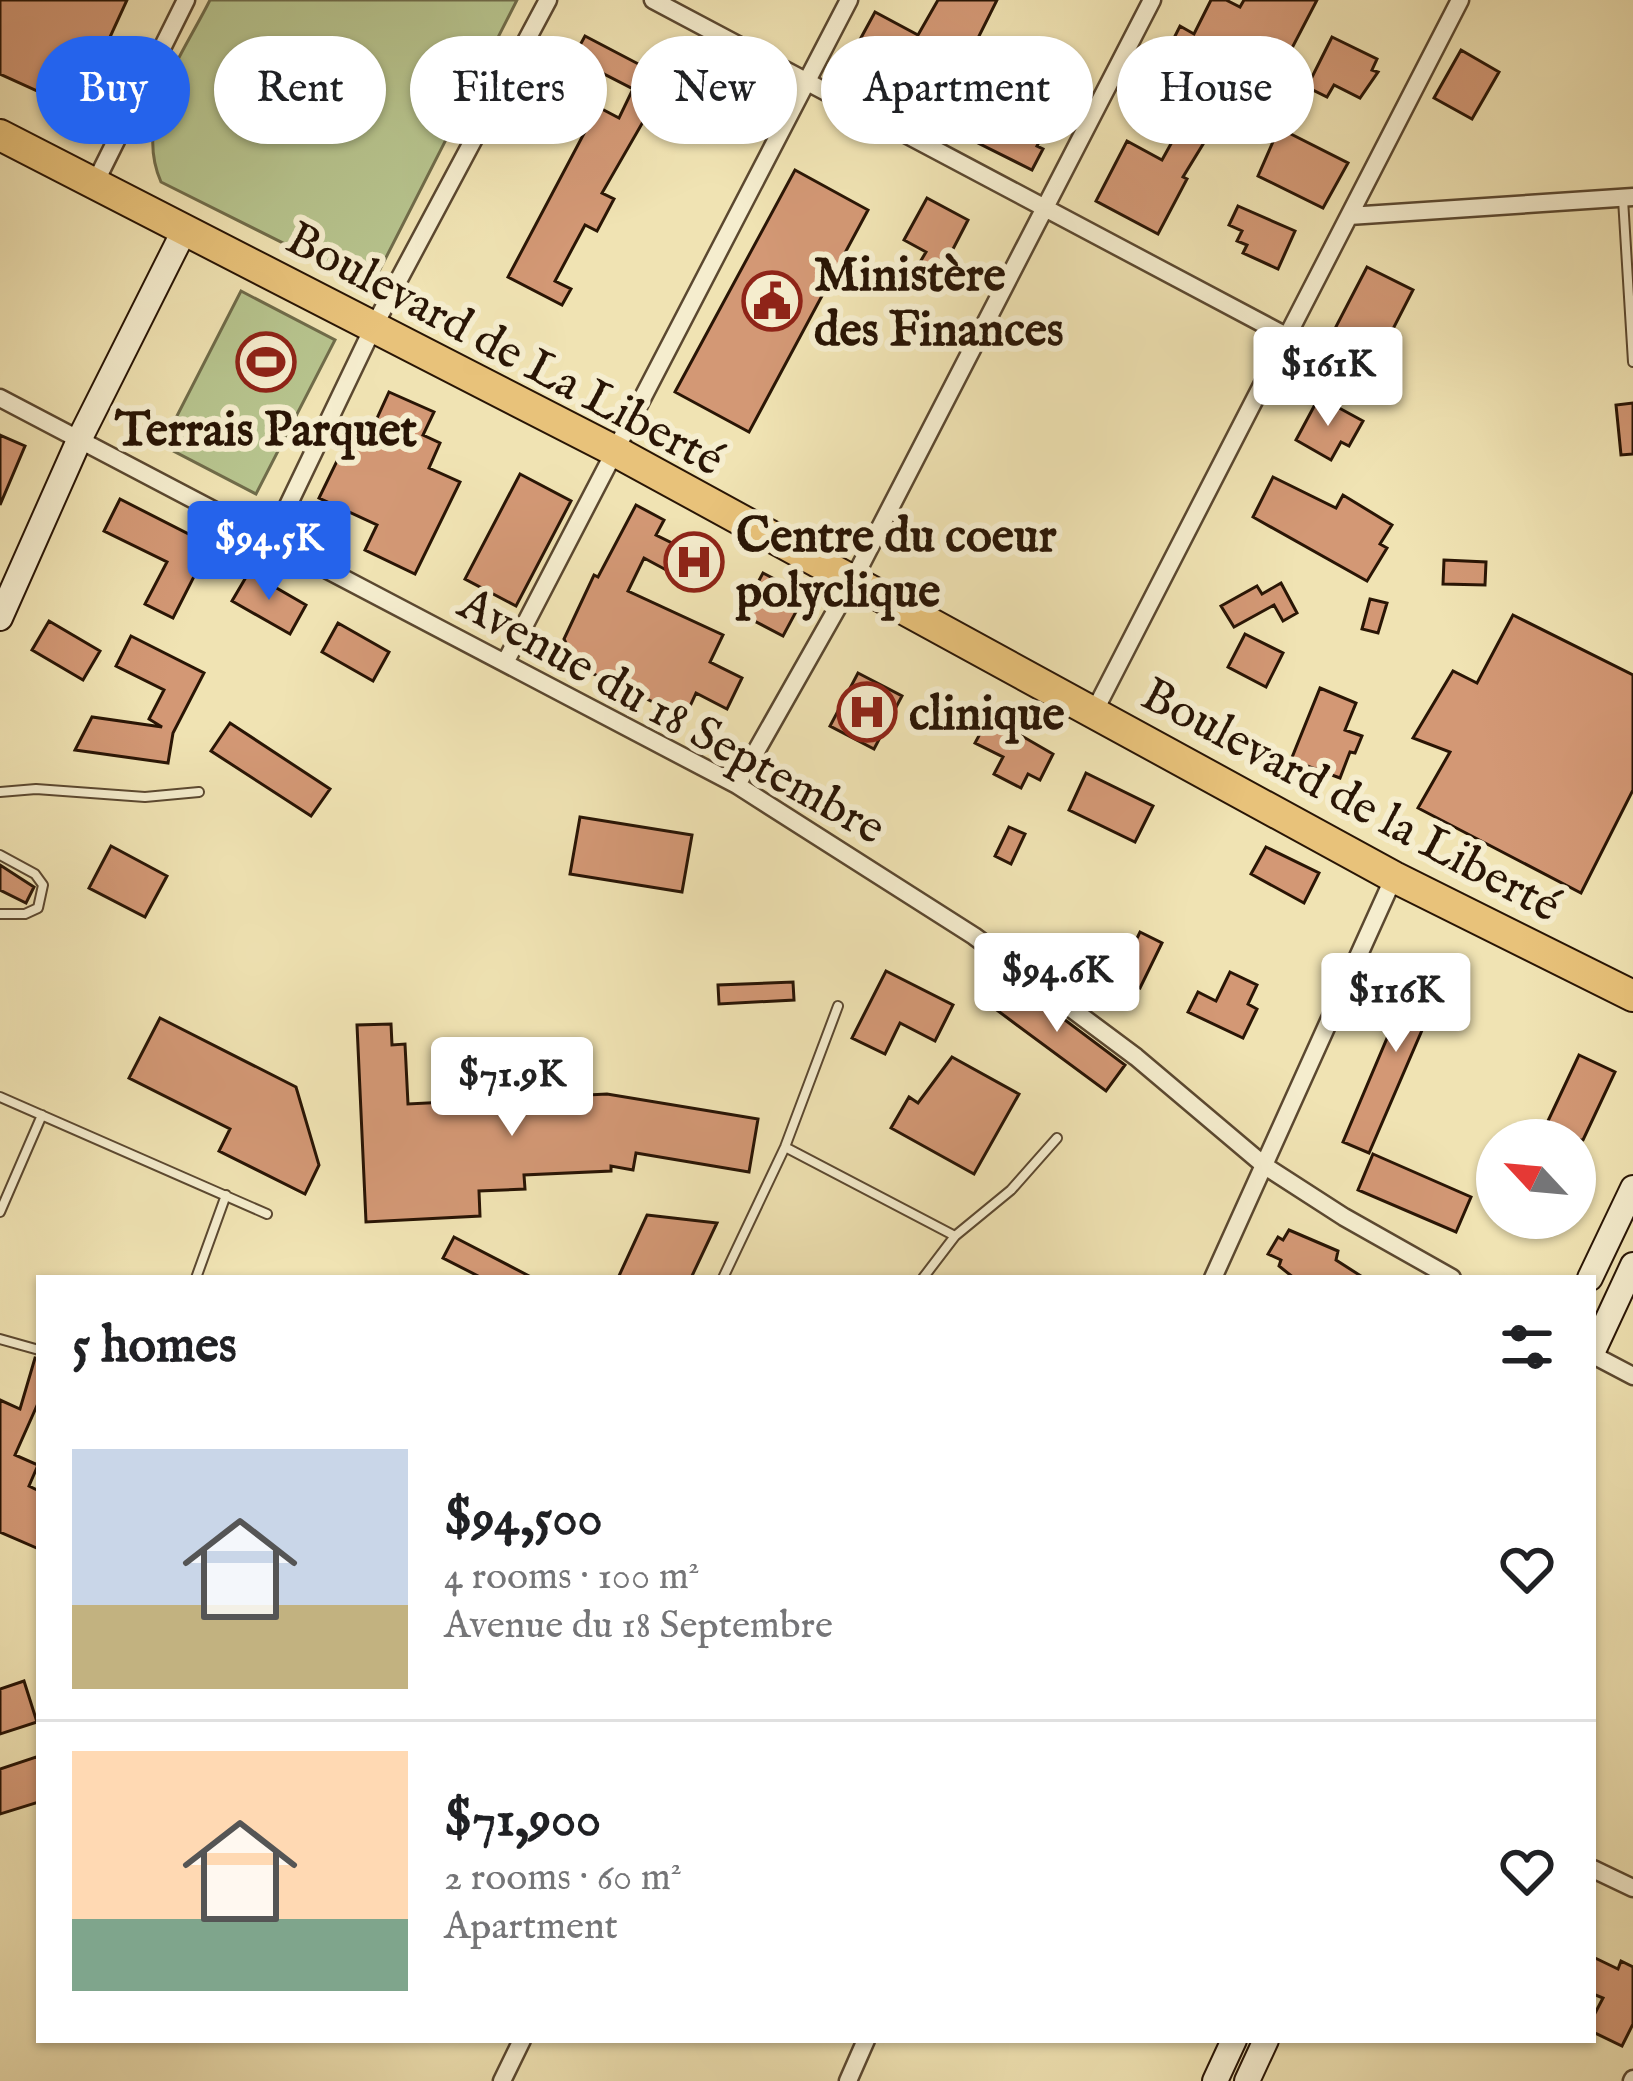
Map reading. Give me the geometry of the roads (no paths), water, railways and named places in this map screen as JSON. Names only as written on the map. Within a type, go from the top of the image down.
[{"type":"highway","name":"Boulevard de La Liberté","points":[[0,135],[613,450],[1094,712]]},
{"type":"highway","name":"Boulevard de la Liberté","points":[[1094,712],[1394,877],[1633,996]]},
{"type":"street","points":[[94,185],[186,0]]},
{"type":"street","points":[[270,543],[373,328],[548,0]]},
{"type":"street","points":[[653,0],[1288,337]]},
{"type":"street","points":[[506,661],[849,0]]},
{"type":"street","points":[[737,785],[852,582],[1152,0]]},
{"type":"street","points":[[1094,712],[1460,0]]},
{"type":"street","points":[[1349,216],[1628,197]]},
{"type":"street","points":[[0,618],[80,438],[184,231]]},
{"type":"street","name":"Avenue du 18 Septembre","points":[[0,398],[737,785],[974,936],[1136,1057],[1264,1166],[1447,1275]]},
{"type":"street","points":[[1214,1275],[1394,877]]},
{"type":"street","points":[[1591,1275],[1633,1188]]},
{"type":"street","points":[[1596,1346],[1633,1265]]},
{"type":"street","points":[[1596,1355],[1633,1376]]},
{"type":"street","points":[[1596,1870],[1633,1888]]},
{"type":"street","points":[[502,2081],[521,2043]]},
{"type":"street","points":[[848,2081],[865,2043]]},
{"type":"street","points":[[1215,2081],[1233,2043]]},
{"type":"street","points":[[1246,2081],[1265,2043]]},
{"type":"lane","points":[[1628,197],[1633,362]]},
{"type":"lane","points":[[0,792],[36,789],[145,796],[199,791]]},
{"type":"lane","points":[[0,855],[35,874],[43,885],[38,908],[25,914],[0,914]]},
{"type":"lane","points":[[724,1275],[785,1147],[838,1006]]},
{"type":"lane","points":[[0,1097],[267,1214]]},
{"type":"lane","points":[[0,1212],[42,1115]]},
{"type":"lane","points":[[925,1275],[955,1236],[1011,1190],[1057,1138]]},
{"type":"lane","points":[[785,1147],[955,1236]]},
{"type":"lane","points":[[197,1275],[226,1195]]},
{"type":"lane","points":[[0,1339],[36,1349]]},
{"type":"place","name":"Ministère des Finances","points":[[772,301]]},
{"type":"place","name":"Terrais Parquet","points":[[266,362]]},
{"type":"place","name":"Centre du coeur polyclique","points":[[694,562]]},
{"type":"place","name":"clinique","points":[[867,712]]}]
